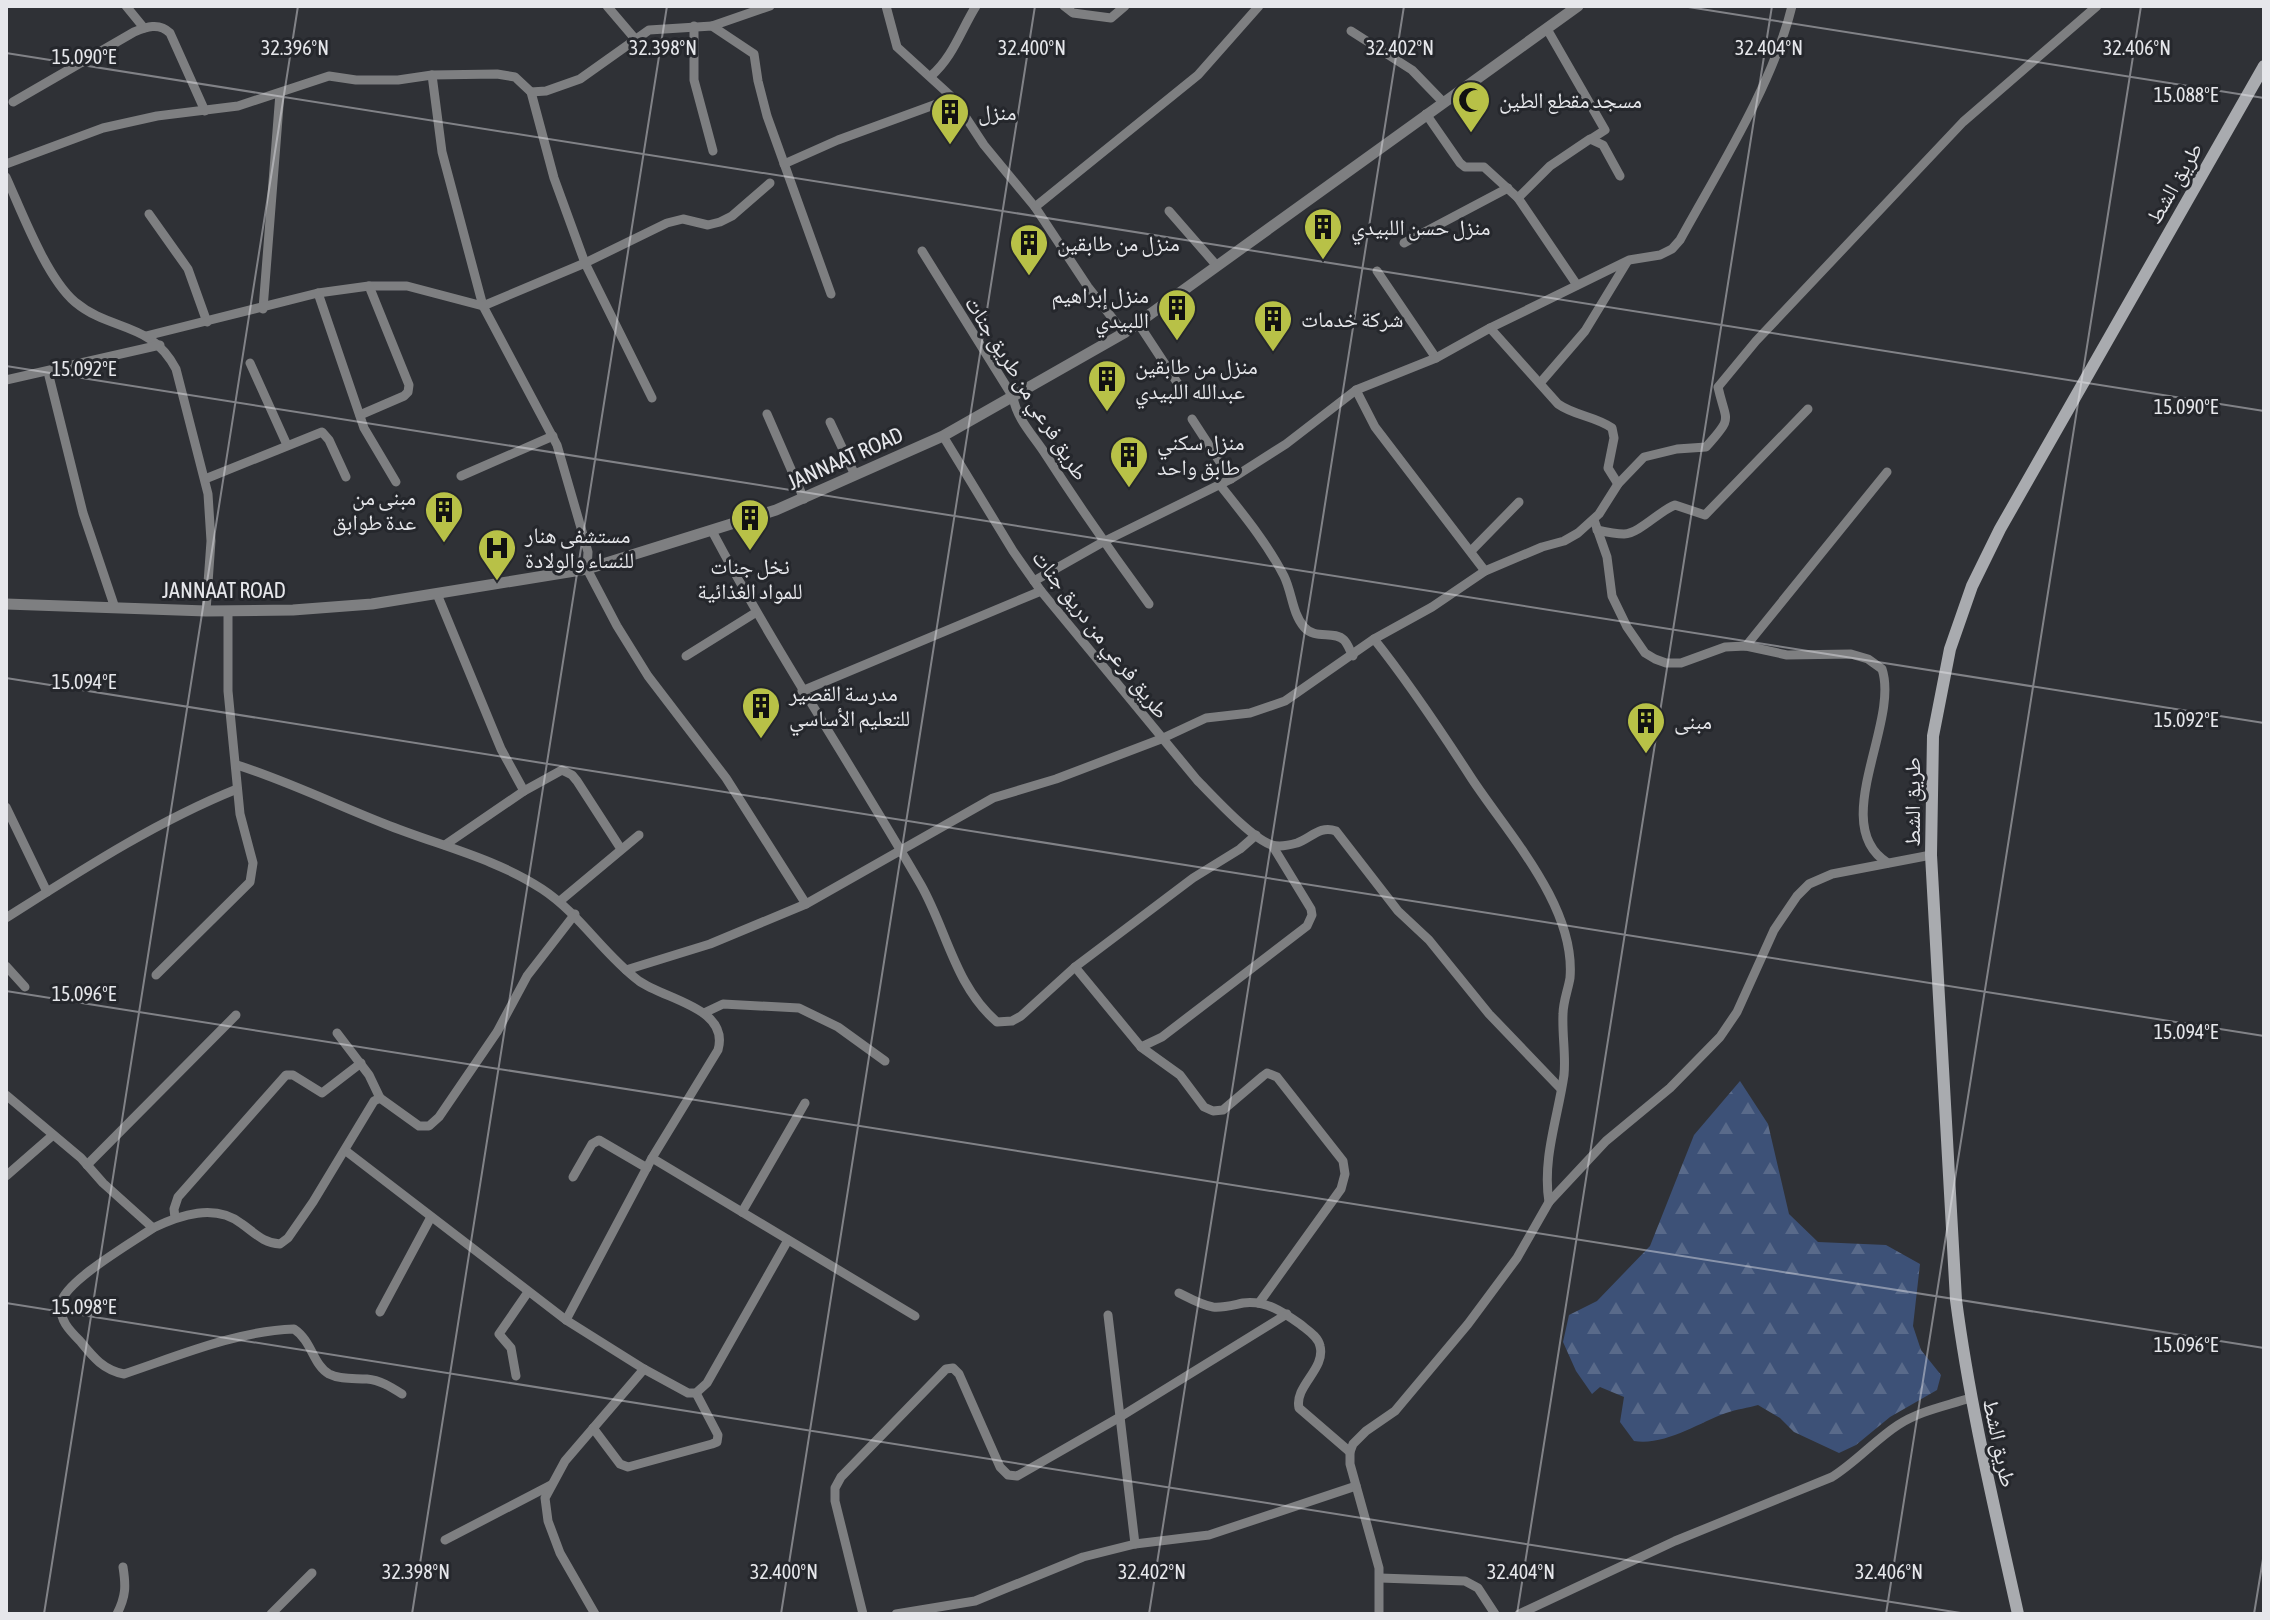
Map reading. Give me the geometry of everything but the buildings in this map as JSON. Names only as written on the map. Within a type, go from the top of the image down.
[{"type":"main road","name":"طريق الشط","points":[[2018,1614],[1970,1398],[1956,1300],[1931,855],[1933,736],[1950,649],[1972,586],[2000,529],[2264,66]]},
{"type":"street","points":[[126,6],[144,28]]},
{"type":"street","points":[[607,6],[636,40]]},
{"type":"street","points":[[531,92],[569,85],[599,68],[649,30],[712,26],[770,6]]},
{"type":"street","points":[[886,6],[897,47],[953,98],[984,145],[1035,207],[1088,287],[1124,333]]},
{"type":"street","points":[[931,76],[941,68],[956,46],[976,6]]},
{"type":"street","points":[[1064,6],[1073,13],[1111,18],[1125,6]]},
{"type":"street","points":[[1035,207],[1198,75],[1259,6]]},
{"type":"street","name":"JANNAAT ROAD","points":[[6,604],[228,611],[372,604],[587,569],[804,499],[943,436],[1124,333],[1578,6]]},
{"type":"street","points":[[1034,581],[1103,542],[1231,479],[1286,444],[1356,390],[1436,358],[1629,260],[1660,255],[1672,249],[1680,240],[1740,131],[1785,32],[1792,6]]},
{"type":"street","points":[[626,970],[710,944],[806,904],[993,798],[1056,779],[1161,739],[1206,718],[1250,713],[1285,701],[1374,639],[1432,607],[1485,571],[1564,541],[1594,520],[1618,484],[1644,457],[1677,449],[1706,447],[1726,421],[1727,414],[1718,387],[1756,341],[1963,122],[2097,6]]},
{"type":"street","points":[[13,102],[144,28],[160,26],[170,33],[205,111]]},
{"type":"street","points":[[694,26],[694,80],[713,151]]},
{"type":"street","points":[[712,26],[754,54],[764,104],[831,294]]},
{"type":"street","points":[[1518,198],[1550,166],[1605,130],[1547,29]]},
{"type":"street","points":[[1351,31],[1412,70],[1443,102]]},
{"type":"street","points":[[6,164],[113,125],[238,106],[329,76],[356,80],[398,80],[432,75],[497,74],[515,77],[531,92],[554,178],[585,263],[652,398]]},
{"type":"street","points":[[432,75],[442,152],[483,306],[553,436],[582,528],[588,552],[587,569],[648,676],[726,778],[806,904]]},
{"type":"street","points":[[263,309],[280,93]]},
{"type":"street","points":[[784,164],[838,140],[953,98]]},
{"type":"street","points":[[1426,114],[1460,163],[1465,167],[1484,167],[1518,198],[1577,285]]},
{"type":"street","points":[[1590,139],[1603,145],[1620,176]]},
{"type":"street","points":[[6,177],[41,253],[74,302],[146,336],[160,345],[172,361],[180,380],[205,479],[211,541],[206,611]]},
{"type":"street","points":[[146,336],[318,293],[369,286],[407,286],[483,306],[585,263],[675,220],[708,225],[720,222],[732,216],[770,183]]},
{"type":"street","points":[[1404,243],[1508,188]]},
{"type":"street","points":[[1169,211],[1217,266]]},
{"type":"street","points":[[149,214],[188,269],[207,322]]},
{"type":"street","name":"طريق فرعي من طريق جنات","points":[[922,251],[1013,397],[1027,430],[1149,604]]},
{"type":"street","points":[[1541,382],[1585,331],[1629,260]]},
{"type":"street","points":[[1377,271],[1436,358]]},
{"type":"street","points":[[360,415],[404,396],[409,385],[369,286]]},
{"type":"street","points":[[318,293],[364,428],[396,482]]},
{"type":"street","points":[[1138,323],[1184,393]]},
{"type":"street","points":[[1490,328],[1558,404],[1569,412],[1594,417],[1612,428],[1614,438],[1608,468],[1618,484]]},
{"type":"street","points":[[6,380],[160,345]]},
{"type":"street","points":[[250,363],[287,445]]},
{"type":"street","points":[[48,372],[83,513],[115,608]]},
{"type":"street","points":[[1356,390],[1375,427],[1485,571]]},
{"type":"street","points":[[1597,530],[1623,534],[1634,531],[1661,511],[1675,505],[1705,515],[1808,409]]},
{"type":"street","points":[[767,414],[804,499]]},
{"type":"street","points":[[1192,419],[1231,479]]},
{"type":"street","points":[[830,422],[855,475]]},
{"type":"street","points":[[205,479],[320,433],[325,433],[346,477]]},
{"type":"street","points":[[461,476],[553,436]]},
{"type":"street","name":"طريق فرعي من دريق جنات","points":[[943,436],[1041,591],[1161,739],[1223,806],[1272,845]]},
{"type":"street","points":[[1746,646],[1887,472]]},
{"type":"street","points":[[1220,485],[1277,562],[1304,628],[1311,634],[1337,636],[1344,640],[1353,656]]},
{"type":"street","points":[[1471,551],[1519,502]]},
{"type":"street","points":[[1594,520],[1607,557],[1612,596],[1627,627],[1645,653],[1666,663],[1681,663],[1725,647],[1746,646],[1787,655],[1851,654],[1868,659],[1882,669],[1886,697],[1864,805],[1869,844],[1876,856],[1888,863]]},
{"type":"street","points":[[712,531],[755,613],[931,903],[953,961],[980,1008],[997,1022],[1012,1021],[1021,1016],[1075,967],[1256,835]]},
{"type":"street","points":[[802,691],[1041,591]]},
{"type":"street","points":[[437,594],[501,749],[524,791]]},
{"type":"street","points":[[156,975],[250,882],[253,863],[244,834],[237,789],[227,672],[228,611]]},
{"type":"street","points":[[686,656],[755,613]]},
{"type":"street","points":[[1374,639],[1408,682],[1549,893],[1569,951],[1570,979],[1563,1012],[1565,1056],[1547,1169],[1549,1202]]},
{"type":"street","points":[[237,765],[307,789],[387,825],[504,869],[560,901],[626,970],[659,993],[704,1013],[718,1028],[718,1050],[652,1158],[566,1320]]},
{"type":"street","points":[[445,845],[524,791],[562,770],[577,781],[621,849]]},
{"type":"street","points":[[6,918],[160,825],[237,789]]},
{"type":"street","points":[[6,807],[47,892]]},
{"type":"street","points":[[1272,845],[1292,845],[1323,829],[1336,831],[1398,911],[1429,940],[1489,1014],[1561,1089]]},
{"type":"street","points":[[560,901],[639,835]]},
{"type":"street","points":[[1141,1047],[1177,1026],[1307,926],[1311,909],[1272,845]]},
{"type":"street","points":[[1350,1452],[1360,1436],[1395,1411],[1407,1398],[1468,1324],[1517,1258],[1549,1202],[1606,1141],[1670,1088],[1720,1037],[1737,1012],[1774,930],[1797,896],[1818,879],[1931,855]]},
{"type":"street","points":[[337,1033],[361,1063],[380,1098],[419,1126],[429,1126],[439,1117],[497,1032],[527,976],[575,914]]},
{"type":"street","points":[[6,966],[25,987]]},
{"type":"street","points":[[1075,967],[1141,1047],[1180,1075],[1204,1107],[1213,1111],[1223,1110],[1267,1073],[1277,1077],[1343,1161],[1345,1174],[1341,1189],[1259,1303]]},
{"type":"street","points":[[704,1013],[723,1004],[799,1008],[838,1027],[885,1061]]},
{"type":"street","points":[[87,1165],[236,1015]]},
{"type":"street","points":[[175,1218],[178,1197],[286,1075],[293,1075],[322,1093],[361,1063]]},
{"type":"street","points":[[6,1095],[87,1165],[153,1228]]},
{"type":"street","points":[[380,1098],[374,1101],[346,1151],[288,1238],[280,1244],[263,1241],[238,1220],[225,1215],[192,1213],[175,1218],[153,1228],[71,1286],[63,1297],[61,1313],[64,1324],[100,1364],[111,1371],[124,1374],[248,1335],[294,1329],[310,1345],[321,1367],[329,1374],[343,1379],[380,1381],[402,1394]]},
{"type":"street","points":[[742,1212],[805,1103]]},
{"type":"street","points":[[6,1176],[53,1135]]},
{"type":"street","points":[[573,1177],[592,1144],[599,1140],[647,1168]]},
{"type":"street","points":[[346,1151],[566,1320],[681,1391],[696,1393],[707,1383],[788,1240]]},
{"type":"street","points":[[652,1158],[915,1316]]},
{"type":"street","points":[[380,1312],[431,1217]]},
{"type":"street","points":[[516,1376],[511,1348],[499,1334],[528,1292]]},
{"type":"street","points":[[1179,1293],[1211,1306],[1259,1303],[1287,1314],[1314,1335],[1321,1351],[1298,1402],[1299,1408],[1350,1452],[1380,1578],[1379,1614]]},
{"type":"street","points":[[863,1614],[835,1501],[835,1488],[841,1477],[943,1371],[953,1368],[959,1374],[1000,1467],[1008,1475],[1021,1474],[1287,1314]]},
{"type":"street","points":[[1108,1315],[1135,1544]]},
{"type":"street","points":[[595,1614],[560,1553],[548,1521],[545,1498],[565,1461],[644,1369]]},
{"type":"street","points":[[593,1428],[620,1464],[628,1467],[712,1444],[717,1442],[718,1435],[696,1393]]},
{"type":"street","points":[[1519,1614],[1675,1541],[1819,1484],[1855,1462],[1907,1420],[1970,1398]]},
{"type":"street","points":[[445,1540],[551,1485]]},
{"type":"street","points":[[896,1614],[975,1601],[1083,1557],[1135,1544],[1209,1535],[1356,1486]]},
{"type":"street","points":[[117,1614],[127,1588],[123,1567]]},
{"type":"street","points":[[271,1614],[312,1573]]},
{"type":"street","points":[[1380,1578],[1465,1581],[1478,1588],[1495,1614]]},
{"type":"green space","points":[[1740,1081],[1768,1124],[1789,1214],[1818,1242],[1886,1245],[1920,1264],[1913,1326],[1921,1350],[1941,1375],[1937,1390],[1890,1417],[1856,1445],[1839,1453],[1794,1432],[1780,1418],[1758,1405],[1726,1413],[1669,1437],[1634,1441],[1620,1422],[1624,1397],[1600,1387],[1592,1394],[1576,1371],[1563,1342],[1569,1315],[1597,1301],[1650,1246],[1694,1135]]},
{"type":"place","name":"مسجد مقطع الطين","points":[[1471,134]]},
{"type":"place","name":"منزل","points":[[950,146]]},
{"type":"place","name":"منزل حسن اللبيدي","points":[[1323,261]]},
{"type":"place","name":"منزل من طابقين","points":[[1029,277]]},
{"type":"place","name":"منزل إبراهيم اللبيدي","points":[[1177,342]]},
{"type":"place","name":"شركة خدمات","points":[[1273,353]]},
{"type":"place","name":"منزل من طابقين عبدالله اللبيدي","points":[[1107,413]]},
{"type":"place","name":"منزل سكني طابق واحد","points":[[1129,489]]},
{"type":"place","name":"مبنى من عدة طوابق","points":[[444,544]]},
{"type":"place","name":"نخل جنات للمواد الغذائية","points":[[750,552]]},
{"type":"place","name":"مستشفى هنار للنساء والولادة","points":[[497,582]]},
{"type":"place","name":"مدرسة القصير للتعليم الأساسي","points":[[761,740]]},
{"type":"place","name":"مبنى","points":[[1646,755]]}]
